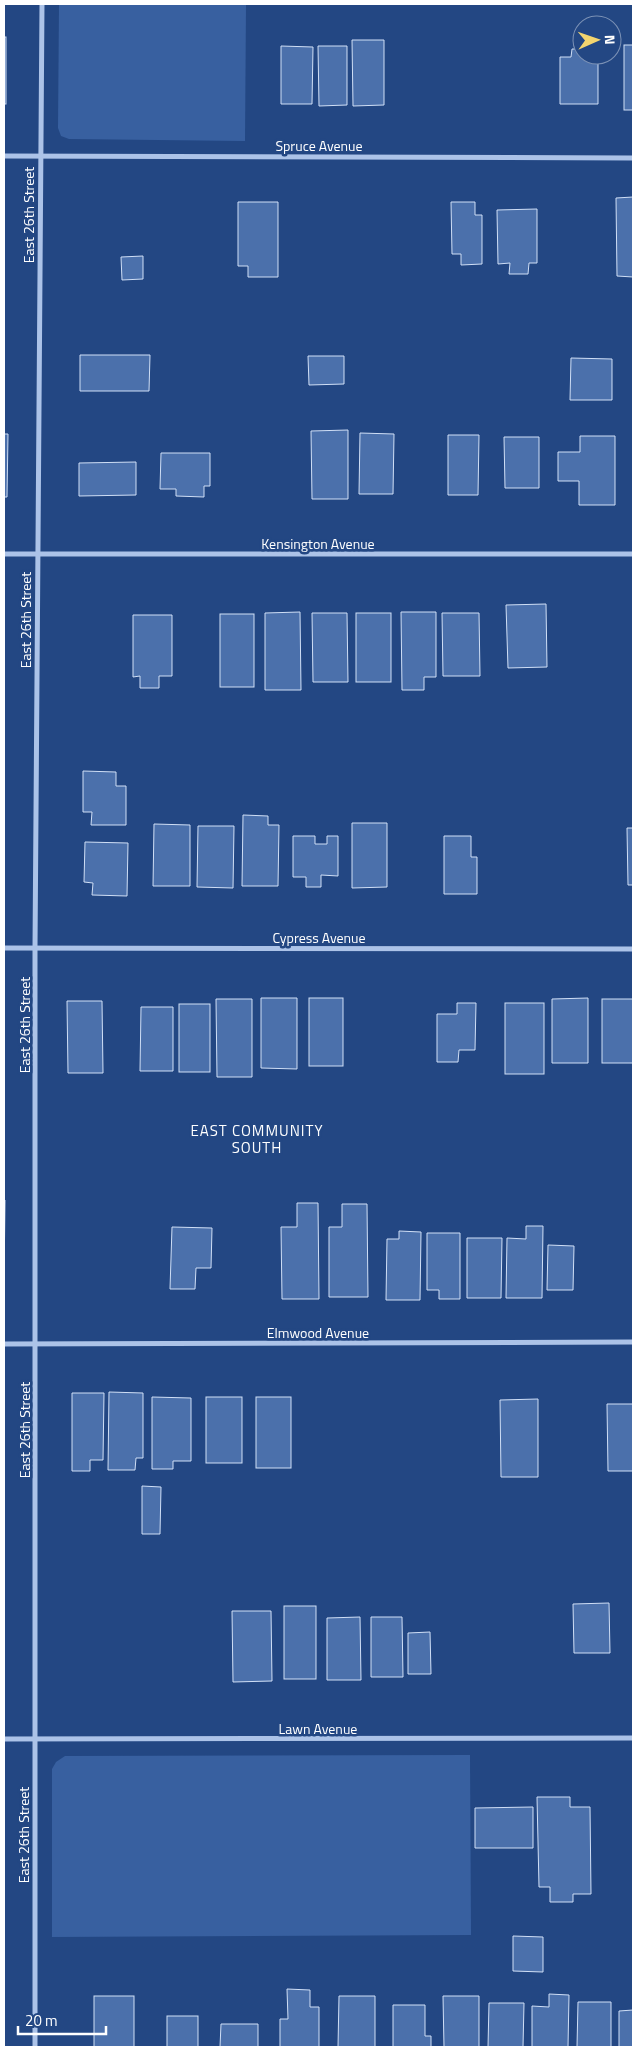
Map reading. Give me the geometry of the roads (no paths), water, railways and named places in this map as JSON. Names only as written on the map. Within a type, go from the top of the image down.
[{"type":"street","name":"East 26th Street","points":[[35,2047],[36,554],[42,4]]},
{"type":"street","name":"Spruce Avenue","points":[[4,156],[633,158]]},
{"type":"street","name":"Kensington Avenue","points":[[4,554],[633,554]]},
{"type":"street","name":"Cypress Avenue","points":[[4,948],[633,949]]},
{"type":"street","name":"Elmwood Avenue","points":[[4,1344],[633,1342]]},
{"type":"street","name":"Lawn Avenue","points":[[4,1739],[633,1738]]},
{"type":"district","name":"EAST COMMUNITY SOUTH","points":[[257,1138]]}]
